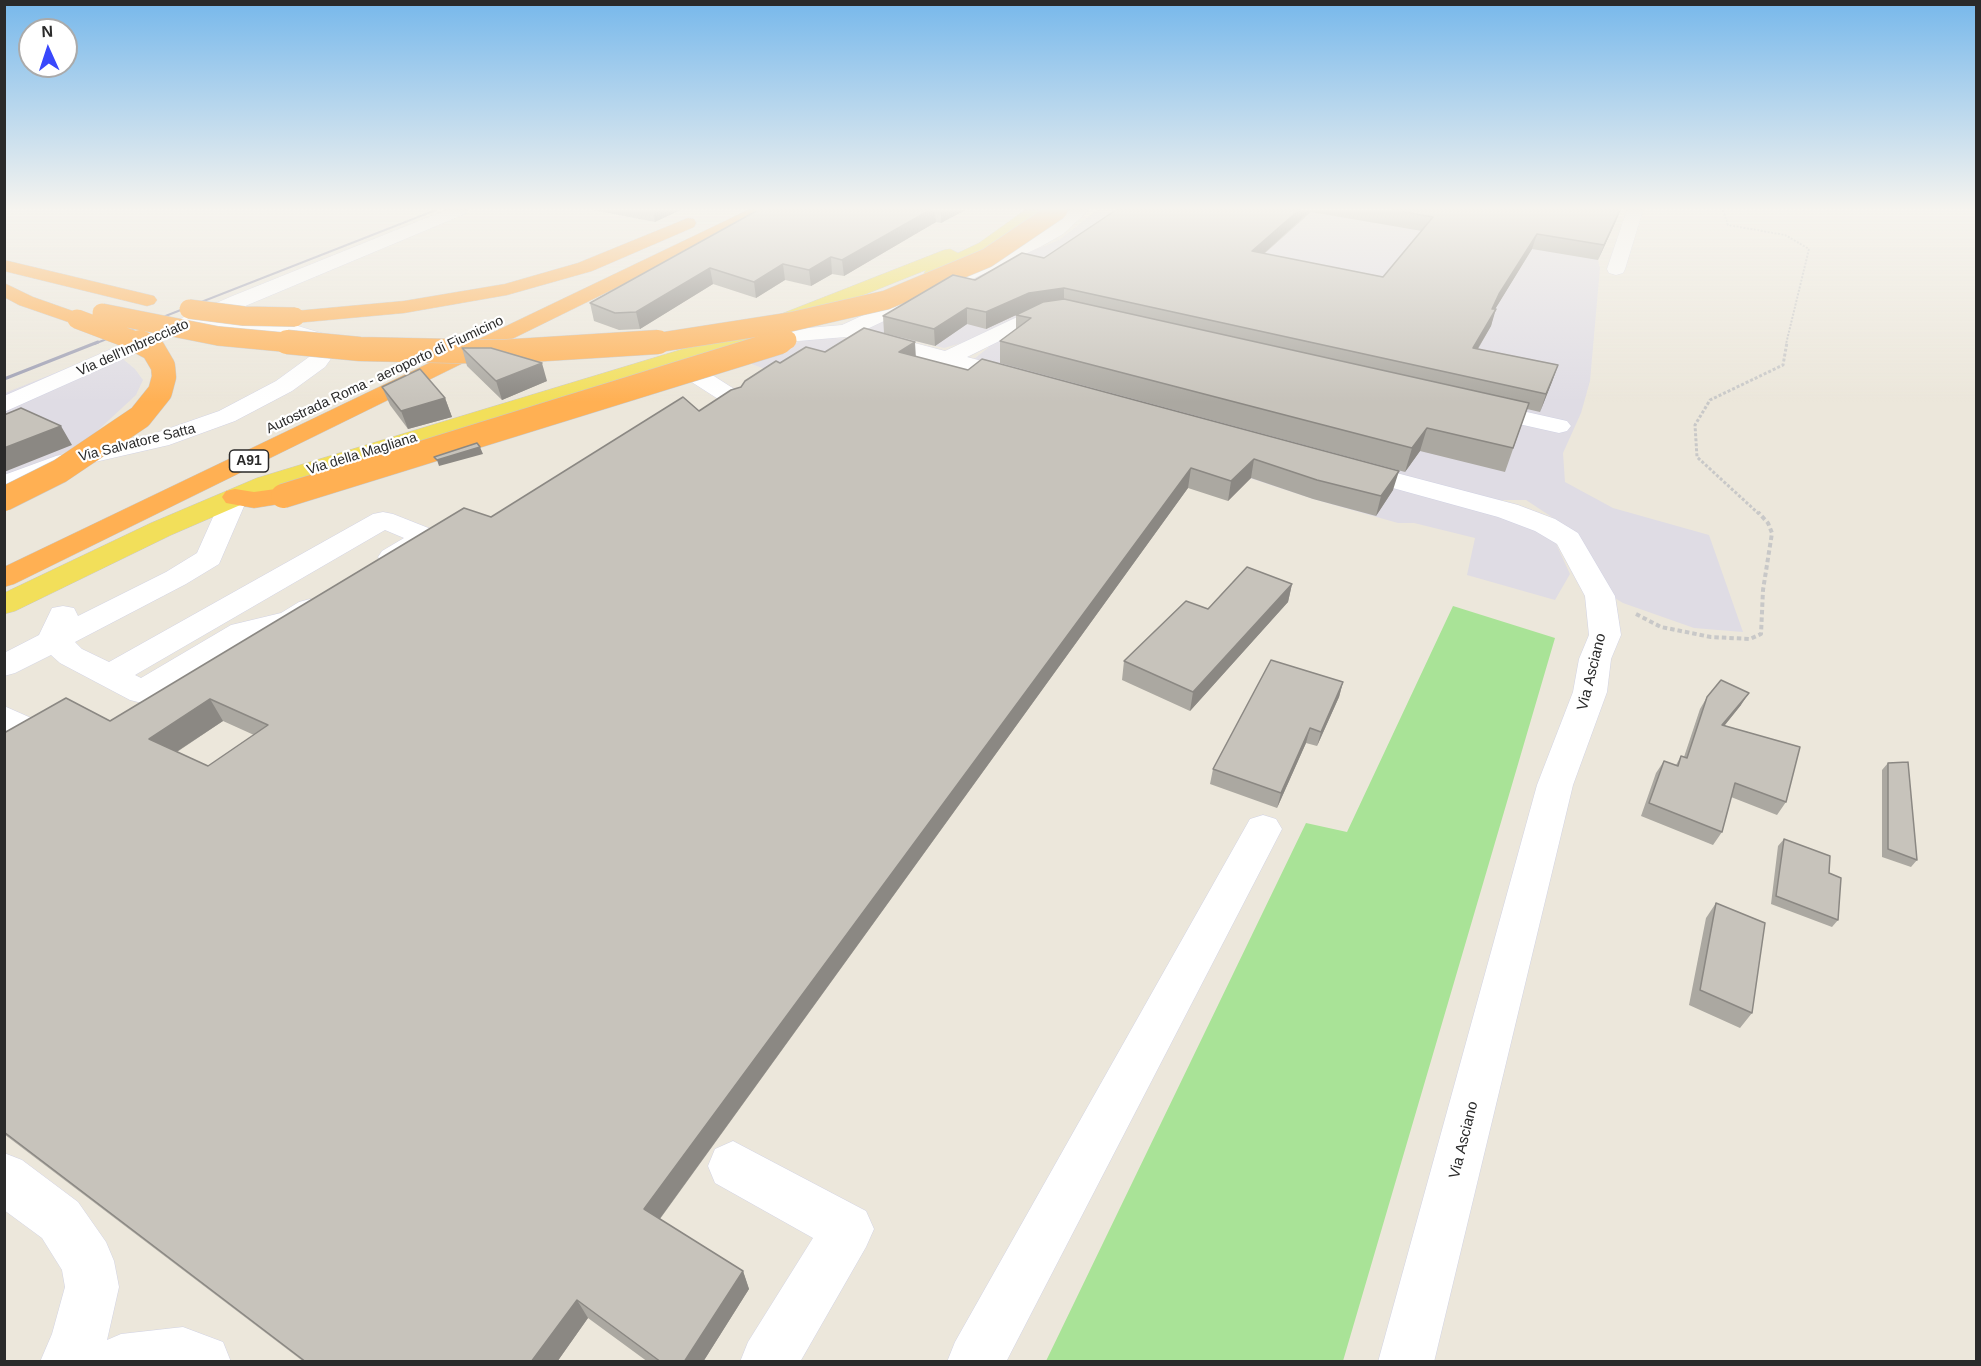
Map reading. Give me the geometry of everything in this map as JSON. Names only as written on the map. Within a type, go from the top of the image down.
[{"type":"highway","points":[[40,274],[147,300],[211,312],[272,317],[348,313],[425,304],[507,289],[561,274]]},
{"type":"highway","name":"Autostrada Roma - aeroporto di Fiumicino","points":[[4,553],[599,274]]},
{"type":"highway","name":"Autostrada Roma - aeroporto di Fiumicino","points":[[4,578],[632,274]]},
{"type":"highway","points":[[235,497],[254,500],[283,496],[738,356],[834,323],[952,274]]},
{"type":"highway","points":[[4,288],[178,330],[268,342],[382,350],[499,352],[621,346],[710,336],[808,319],[886,300]]},
{"type":"highway","points":[[4,288],[26,301],[139,341],[159,356],[164,377],[156,399],[125,429],[80,460],[4,499]]},
{"type":"main road","name":"Via della Magliana","points":[[4,605],[161,529],[235,497],[325,465],[812,318],[900,287],[929,274]]},
{"type":"street","name":"Via dell'Imbrecciato","points":[[4,405],[237,301],[304,274]]},
{"type":"street","name":"Via della Magliana","points":[[735,341],[846,331],[968,274]]},
{"type":"street","points":[[946,359],[1037,315],[1063,312],[1074,315]]},
{"type":"street","name":"Via Salvatore Satta","points":[[4,484],[57,463],[160,440],[227,416],[284,386],[317,362],[327,349],[317,338],[298,332],[195,320]]},
{"type":"street","points":[[846,331],[1050,387]]},
{"type":"street","points":[[674,360],[734,399]]},
{"type":"street","points":[[1467,405],[1559,426]]},
{"type":"street","name":"Via Asciano","points":[[1325,461],[1508,511],[1545,525],[1568,539],[1600,596],[1605,634],[1595,659],[1590,692],[1555,785],[1406,1362]]},
{"type":"street","points":[[4,646],[59,628],[177,578],[209,558],[235,497]]},
{"type":"street","points":[[111,675],[383,520],[426,537],[368,572]]},
{"type":"street","points":[[59,628],[72,656],[142,692],[242,632],[291,620],[330,596]]},
{"type":"street","points":[[4,666],[59,628]]},
{"type":"street","points":[[12,729],[56,712]]},
{"type":"street","points":[[975,1362],[1263,829]]},
{"type":"street","points":[[733,1166],[848,1229],[768,1362]]},
{"type":"street","points":[[4,1178],[60,1220],[87,1261],[92,1287],[78,1343],[68,1362]]},
{"type":"street","points":[[122,1362],[183,1355],[203,1362]]},
{"type":"path","points":[[1600,596],[1661,627],[1730,639],[1750,639],[1761,634],[1763,590],[1772,533],[1768,523],[1756,510],[1697,457],[1695,425],[1710,400],[1783,365],[1790,322],[1803,274]]},
{"type":"shaded area","points":[[977,274],[1599,274],[1590,381],[1581,413],[1563,453],[1565,482],[1613,508],[1709,535],[1743,632],[1694,628],[1623,603],[1601,590],[1573,531],[1526,500],[1479,500],[974,359],[989,347],[965,342],[944,348],[851,326]]},
{"type":"shaded area","points":[[814,337],[852,339],[1533,524],[1552,535],[1570,574],[1555,600],[1467,575],[1475,538],[1414,523],[1398,523],[1313,499],[1186,457],[887,415],[741,360]]},
{"type":"shaded area","points":[[112,350],[135,369],[143,380],[136,395],[82,445],[5,478],[5,393]]},
{"type":"green space","points":[[1453,606],[1555,638],[1343,1361],[1046,1361],[1306,823],[1347,832]]},
{"type":"building","points":[[643,274],[700,274],[636,312],[615,313],[590,303]]},
{"type":"building","points":[[728,274],[767,274],[754,282]]},
{"type":"building","points":[[986,274],[1367,274],[1383,277],[1386,274],[1512,274],[1492,309],[1496,309],[1473,348],[1558,365],[1546,394],[1064,288],[1029,293],[986,312],[967,308],[934,329],[883,316],[953,275],[975,280]]},
{"type":"building","points":[[1064,299],[1529,403],[1513,448],[1427,428],[1412,448],[1000,341],[1031,318],[1016,315],[1043,302]]},
{"type":"building","points":[[864,328],[915,342],[899,352],[968,370],[982,359],[1399,471],[1381,496],[1317,480],[1254,459],[1231,481],[1191,468],[644,1209],[743,1271],[684,1362],[661,1362],[577,1300],[531,1362],[306,1362],[4,1132],[4,733],[66,698],[110,721],[464,508],[491,517],[683,397],[699,411],[731,390],[741,387],[745,381],[776,361],[780,363],[806,347],[825,352]],"holes":[[[210,699],[268,725],[208,766],[149,739]]]},
{"type":"building","points":[[462,348],[491,348],[542,363],[496,381]]},
{"type":"building","points":[[420,369],[445,398],[401,411],[382,387]]},
{"type":"building","points":[[21,408],[61,426],[4,448],[4,415]]},
{"type":"building","points":[[477,443],[480,447],[437,460],[434,457]]},
{"type":"building","points":[[1247,567],[1292,584],[1193,692],[1124,661],[1186,601],[1208,609]]},
{"type":"building","points":[[1271,660],[1343,682],[1321,732],[1310,728],[1281,793],[1213,769]]},
{"type":"building","points":[[1721,680],[1749,693],[1722,725],[1800,747],[1786,802],[1735,783],[1722,832],[1649,803],[1664,761],[1678,766],[1681,756],[1687,758],[1707,697]]},
{"type":"building","points":[[1908,762],[1917,860],[1888,849],[1888,763]]},
{"type":"building","points":[[1784,839],[1830,856],[1829,873],[1841,878],[1838,920],[1776,896]]},
{"type":"building","points":[[1716,903],[1765,923],[1752,1013],[1700,990]]},
{"type":"railway","points":[[94,344],[273,274]]},
{"type":"railway","points":[[4,379],[98,342]]}]
